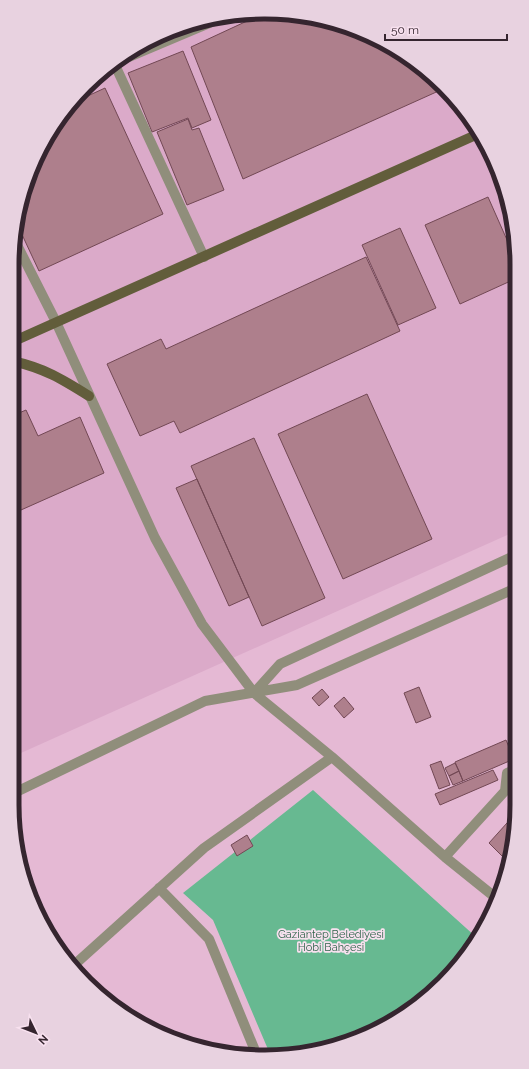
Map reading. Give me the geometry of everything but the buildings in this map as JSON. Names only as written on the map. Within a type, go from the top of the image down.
[{"type":"main road","points":[[19,339],[474,136]]},
{"type":"main road","points":[[19,363],[33,366],[59,377],[89,396]]},
{"type":"street","points":[[145,50],[197,28]]},
{"type":"street","points":[[117,69],[204,257]]},
{"type":"street","points":[[20,250],[56,322],[155,538],[202,624],[254,693],[332,757],[445,857],[492,895]]},
{"type":"street","points":[[254,693],[280,664],[510,558]]},
{"type":"street","points":[[19,791],[205,701],[297,685],[510,591]]},
{"type":"street","points":[[77,962],[204,848],[332,757]]},
{"type":"street","points":[[445,857],[505,791],[507,773],[510,772]]},
{"type":"street","points":[[159,888],[209,939],[254,1049]]},
{"type":"shaded area","points":[[264,19],[297,21],[328,27],[373,44],[401,60],[438,91],[469,128],[485,156],[502,201],[508,232],[510,264],[510,534],[19,754],[19,264],[21,232],[27,201],[44,156],[60,128],[91,91],[128,60],[156,44],[201,27],[232,21]]},
{"type":"green space","name":"Gaziantep Belediyesi Hobi Bahçesi","points":[[313,790],[473,934],[449,966],[426,989],[401,1009],[373,1025],[328,1042],[297,1048],[268,1050],[213,920],[183,893]]}]
